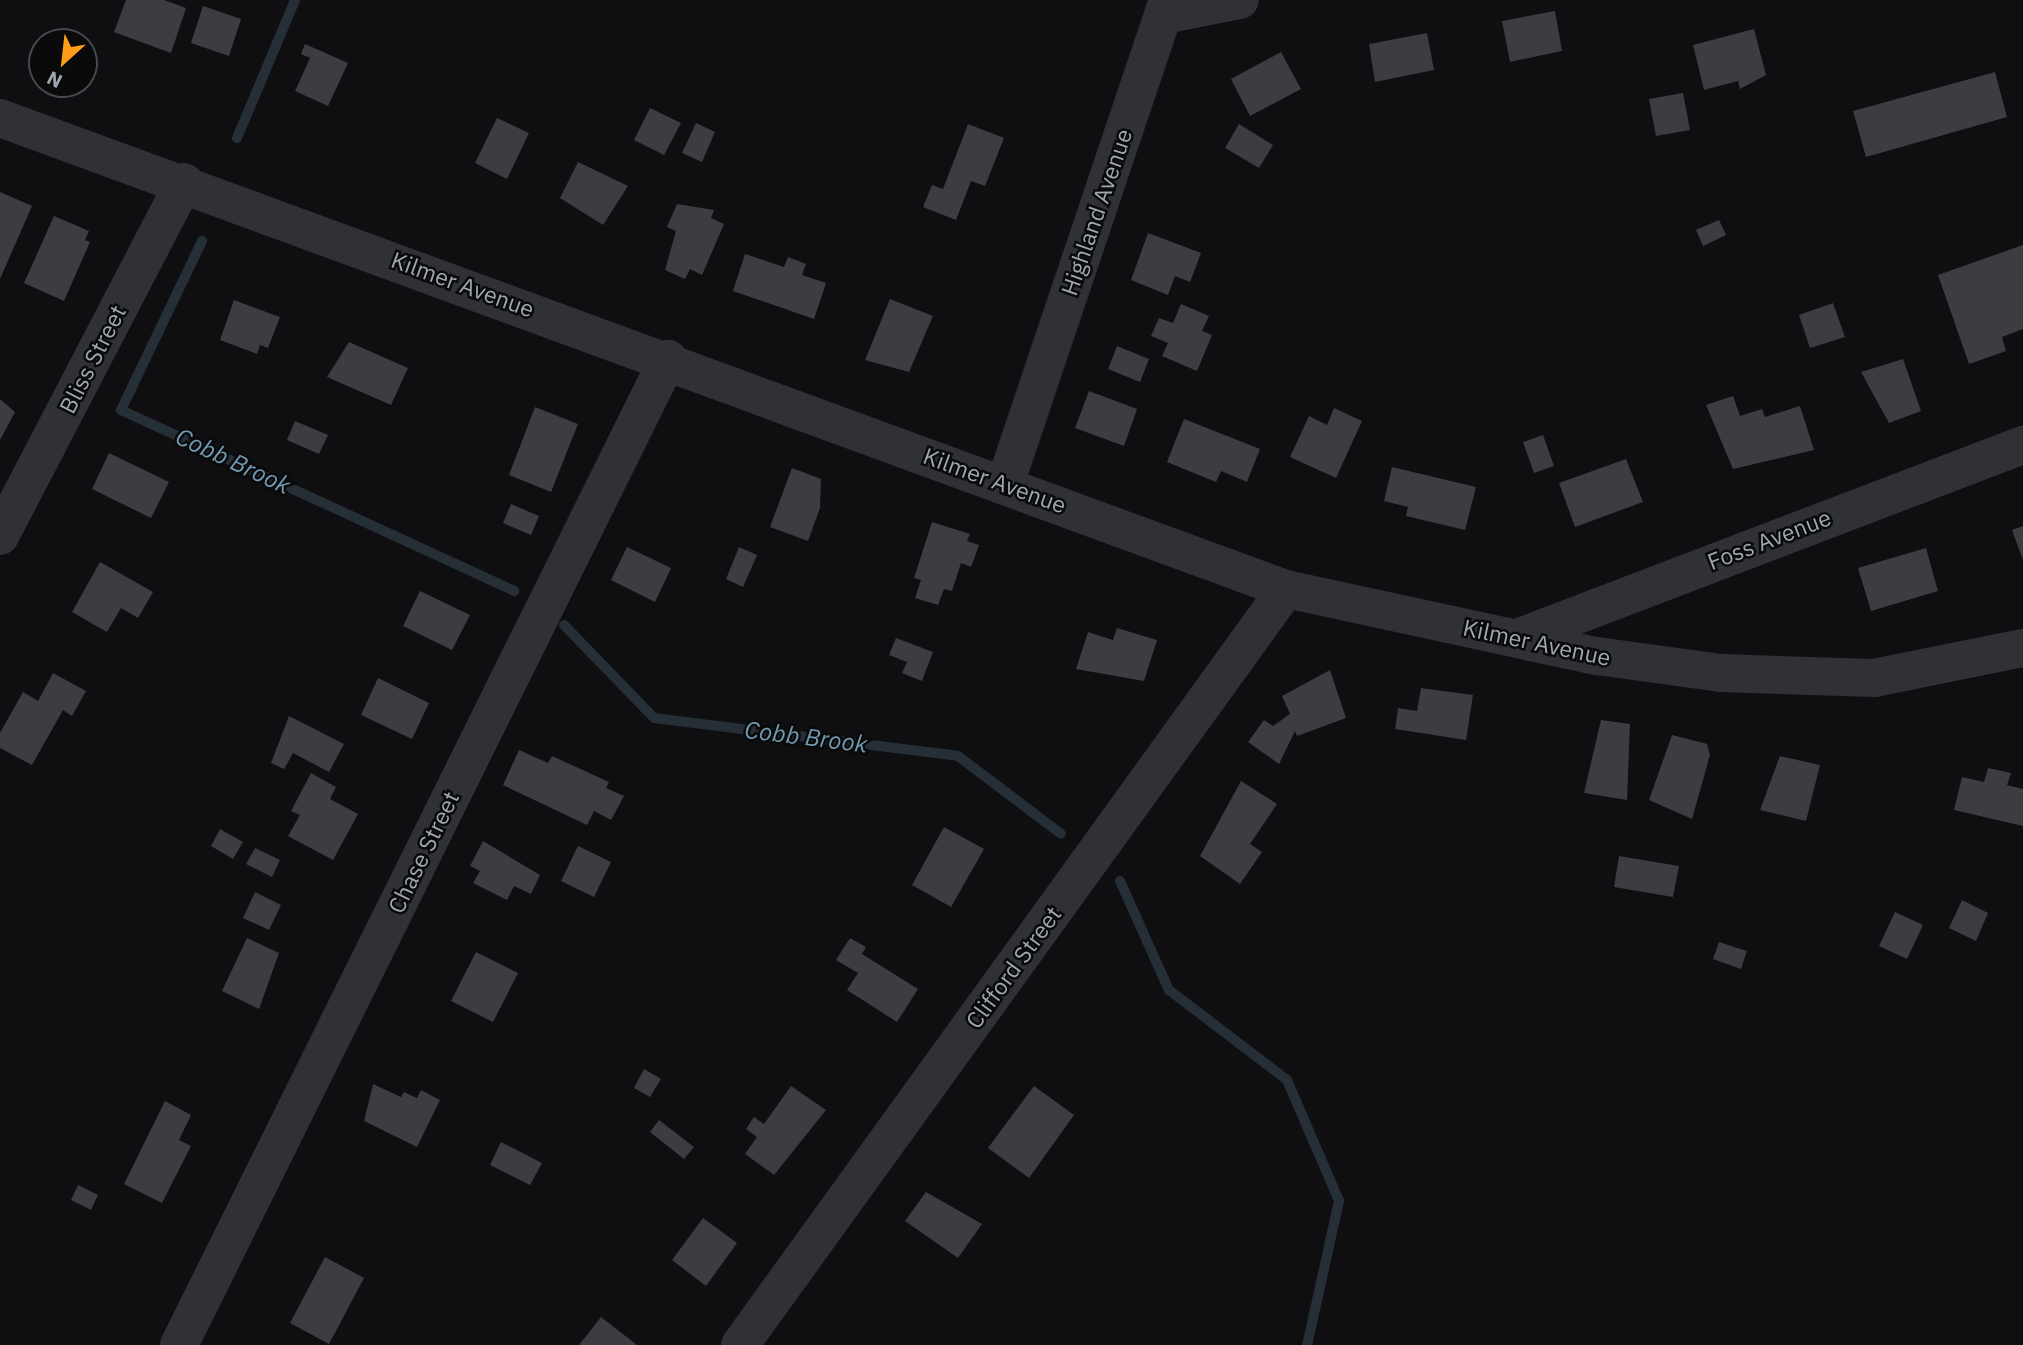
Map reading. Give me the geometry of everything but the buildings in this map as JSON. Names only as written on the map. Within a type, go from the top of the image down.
[{"type":"street","name":"Highland Avenue","points":[[1005,484],[1165,8],[1240,0]]},
{"type":"street","name":"Kilmer Avenue","points":[[0,118],[184,182],[668,359],[1286,589],[1517,638],[1721,673],[1874,678],[2023,648]]},
{"type":"street","name":"Bliss Street","points":[[0,536],[184,182]]},
{"type":"street","name":"Chase Street","points":[[179,1345],[668,359]]},
{"type":"street","name":"Foss Avenue","points":[[1517,638],[2023,445]]},
{"type":"street","name":"Clifford Street","points":[[740,1345],[1286,589]]},
{"type":"waterway","name":"Cobb Brook","points":[[237,138],[295,0]]},
{"type":"waterway","name":"Cobb Brook","points":[[202,241],[121,410],[514,591]]},
{"type":"waterway","name":"Cobb Brook","points":[[564,625],[654,718],[958,756],[1061,834]]},
{"type":"waterway","name":"Cobb Brook","points":[[1120,881],[1169,990],[1287,1080],[1339,1201],[1307,1345]]}]
